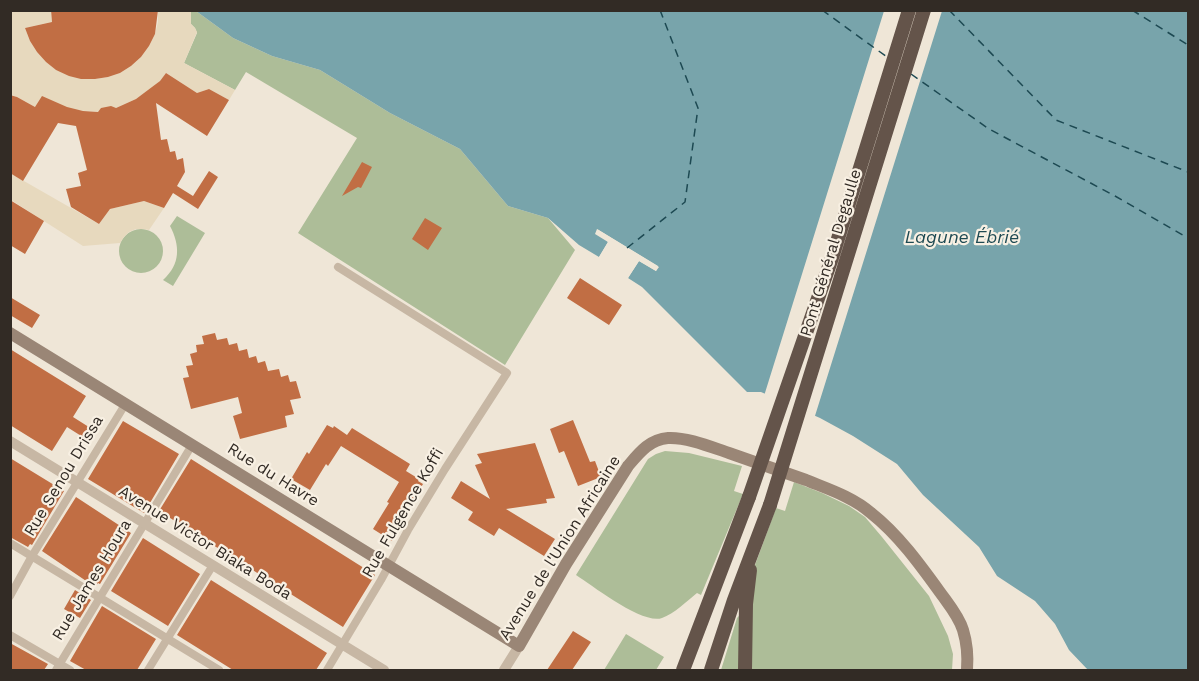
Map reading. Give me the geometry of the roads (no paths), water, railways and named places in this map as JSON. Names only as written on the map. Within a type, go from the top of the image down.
[{"type":"highway","name":"Pont Général Degaulle","points":[[683,670],[749,497],[832,258],[909,10]]},
{"type":"highway","name":"Pont Général Degaulle","points":[[753,550],[770,505],[924,10]]},
{"type":"highway","points":[[711,670],[730,610],[753,550]]},
{"type":"highway","points":[[745,670],[746,604],[753,550]]},
{"type":"main road","name":"Rue du Havre","points":[[10,333],[519,646]]},
{"type":"main road","name":"Avenue de l'Union Africaine","points":[[519,646],[566,564],[628,466],[640,451],[654,441],[667,438],[697,443],[770,467],[852,500],[870,512],[889,529],[913,557],[954,612],[963,629],[967,649],[967,670]]},
{"type":"street","name":"Rue Fulgence Koffi","points":[[327,670],[444,469],[507,373],[338,267]]},
{"type":"street","name":"Rue Senou Drissa","points":[[10,596],[126,403]]},
{"type":"street","name":"Avenue Victor Biaka Boda","points":[[10,441],[384,670]]},
{"type":"street","name":"Rue James Houra","points":[[57,667],[192,445]]},
{"type":"street","points":[[10,543],[219,670]]},
{"type":"street","points":[[148,670],[213,565]]},
{"type":"street","points":[[10,635],[57,667],[70,670]]},
{"type":"street","name":"Avenue de l'Union Africaine","points":[[504,670],[519,646]]},
{"type":"water","name":"Lagune Ébrié","points":[[196,11],[1188,11],[1188,670],[1088,670],[1069,650],[1055,624],[1035,601],[997,576],[979,547],[923,495],[897,464],[820,418],[761,392],[747,392],[642,287],[628,278],[639,261],[656,271],[658,266],[597,229],[608,242],[599,257],[579,245],[548,218],[508,206],[460,149],[390,113],[320,70],[272,56],[233,38]]}]
